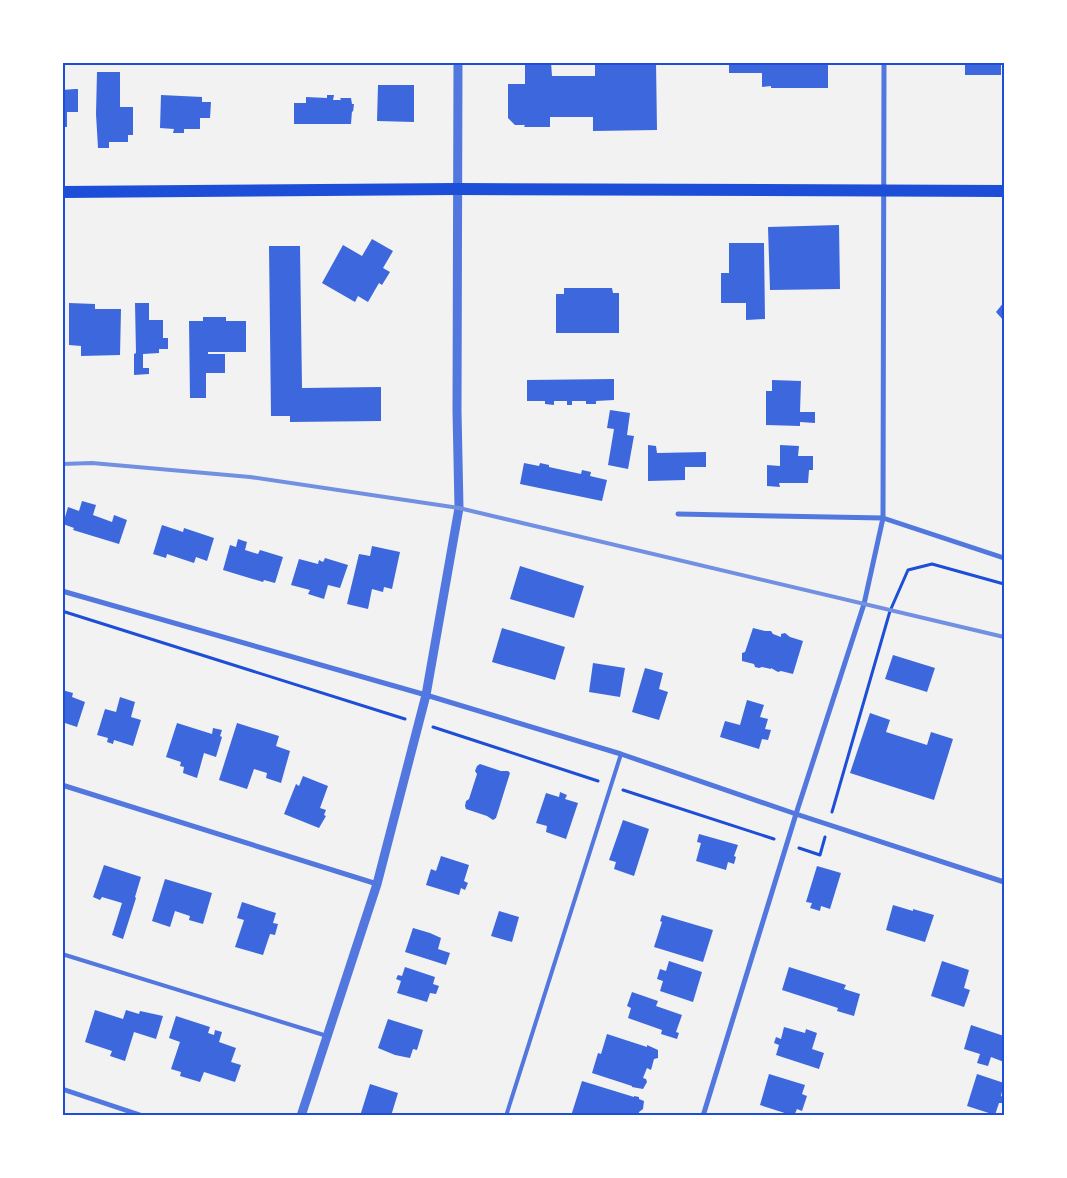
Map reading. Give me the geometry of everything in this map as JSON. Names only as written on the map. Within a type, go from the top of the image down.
[{"type":"main road","points":[[62,192],[456,190],[1004,191]]},
{"type":"street","points":[[301,1116],[377,884],[419,723],[426,694],[459,508],[456,411],[458,62]]},
{"type":"street","points":[[703,1116],[786,844],[864,604],[883,518],[884,62]]},
{"type":"street","points":[[678,514],[883,518],[1004,558]]},
{"type":"street","points":[[62,590],[426,694],[621,754],[1004,882]]},
{"type":"street","points":[[62,785],[377,884]]},
{"type":"street","points":[[62,1089],[143,1116]]},
{"type":"lane","points":[[506,1116],[621,754]]},
{"type":"lane","points":[[62,954],[327,1036]]},
{"type":"path","points":[[62,611],[419,723],[820,855],[890,610],[908,570],[932,564],[1004,584]]},
{"type":"building","points":[[551,62],[552,76],[595,76],[595,62],[656,62],[657,130],[593,131],[593,117],[550,117],[550,127],[515,125],[508,118],[508,84],[525,84],[525,63]]},
{"type":"building","points":[[729,62],[828,62],[828,88],[762,87],[762,73],[729,73]]},
{"type":"building","points":[[965,62],[1001,62],[1001,75],[965,75]]},
{"type":"building","points":[[97,72],[120,72],[120,107],[133,107],[133,135],[128,135],[128,142],[109,142],[109,148],[98,148],[96,114]]},
{"type":"building","points":[[378,85],[414,85],[414,122],[377,121]]},
{"type":"building","points":[[78,89],[78,112],[67,112],[67,127],[62,127],[62,90]]},
{"type":"building","points":[[161,95],[202,97],[202,102],[211,102],[210,118],[200,118],[200,129],[184,129],[184,133],[173,133],[174,129],[160,128]]},
{"type":"building","points":[[327,95],[334,95],[333,100],[351,98],[352,104],[354,104],[351,124],[294,124],[294,103],[306,103],[306,97],[327,98]]},
{"type":"building","points":[[839,225],[840,289],[770,290],[768,227]]},
{"type":"building","points":[[372,239],[393,251],[383,268],[390,272],[382,285],[379,283],[368,302],[358,296],[355,302],[322,283],[343,245],[362,256]]},
{"type":"building","points":[[729,243],[764,243],[765,319],[746,320],[746,303],[721,303],[721,273],[729,273]]},
{"type":"building","points":[[269,246],[300,246],[302,388],[381,387],[381,421],[290,422],[290,416],[271,416]]},
{"type":"building","points":[[564,288],[612,288],[613,293],[619,293],[619,333],[556,333],[556,294],[564,294]]},
{"type":"building","points":[[1004,302],[1004,321],[996,312]]},
{"type":"building","points":[[69,303],[95,304],[95,309],[121,309],[120,355],[81,356],[81,346],[69,345]]},
{"type":"building","points":[[135,303],[149,303],[149,320],[163,320],[163,338],[168,338],[168,349],[159,349],[159,353],[143,354],[143,368],[149,368],[149,374],[134,375],[134,354],[136,353]]},
{"type":"building","points":[[203,317],[226,317],[226,321],[246,321],[246,352],[208,352],[208,354],[225,354],[225,373],[206,373],[206,398],[190,398],[189,321],[203,321]]},
{"type":"building","points":[[614,379],[614,400],[596,401],[596,404],[586,404],[586,401],[572,401],[572,405],[567,405],[567,401],[554,401],[554,405],[545,404],[545,401],[527,401],[527,380]]},
{"type":"building","points":[[772,380],[801,381],[800,412],[815,412],[815,423],[800,422],[800,426],[766,425],[766,391],[772,391]]},
{"type":"building","points":[[610,410],[630,413],[627,435],[634,436],[628,469],[608,465],[614,429],[607,428]]},
{"type":"building","points":[[648,445],[656,446],[657,453],[706,452],[706,467],[685,467],[685,480],[648,481]]},
{"type":"building","points":[[780,445],[799,446],[798,456],[813,456],[813,470],[809,470],[808,483],[779,483],[780,487],[767,486],[767,465],[780,466]]},
{"type":"building","points":[[524,463],[539,466],[540,463],[549,465],[549,467],[581,474],[582,470],[591,472],[590,476],[607,480],[602,501],[520,484]]},
{"type":"building","points":[[82,501],[96,505],[93,515],[112,522],[114,515],[127,520],[119,544],[73,530],[74,528],[63,524],[68,507],[79,511]]},
{"type":"building","points":[[162,525],[183,532],[184,528],[214,538],[207,561],[196,557],[194,563],[167,554],[166,558],[153,554]]},
{"type":"building","points":[[238,539],[247,542],[245,550],[258,554],[260,550],[283,557],[275,583],[264,580],[263,582],[223,570],[230,545],[236,547]]},
{"type":"building","points":[[372,546],[400,552],[392,589],[384,587],[383,592],[372,589],[368,609],[347,604],[359,554],[370,556]]},
{"type":"building","points":[[325,558],[348,565],[340,588],[328,585],[324,599],[308,594],[310,590],[291,585],[299,559],[318,564],[319,560],[323,562]]},
{"type":"building","points":[[520,566],[584,586],[574,618],[510,599]]},
{"type":"building","points":[[502,628],[565,647],[555,680],[492,662]]},
{"type":"building","points":[[753,628],[771,631],[773,634],[781,637],[781,634],[785,633],[790,637],[803,641],[793,674],[778,672],[771,668],[755,667],[754,664],[742,661],[742,653],[745,652]]},
{"type":"building","points":[[893,655],[935,668],[927,692],[885,679]]},
{"type":"building","points":[[593,663],[625,668],[620,697],[589,692]]},
{"type":"building","points":[[645,668],[663,673],[659,689],[668,692],[659,720],[632,712]]},
{"type":"building","points":[[62,690],[73,693],[72,697],[85,702],[77,727],[62,722]]},
{"type":"building","points":[[120,697],[135,702],[131,717],[141,720],[133,746],[114,740],[113,744],[107,742],[108,738],[97,735],[105,709],[116,712]]},
{"type":"building","points":[[747,700],[764,705],[760,717],[768,719],[765,729],[771,730],[768,740],[762,739],[759,749],[720,737],[725,721],[740,725]]},
{"type":"building","points":[[870,713],[890,720],[886,732],[927,745],[931,732],[953,739],[934,800],[850,773]]},
{"type":"building","points":[[177,723],[212,734],[213,728],[222,730],[220,736],[222,737],[216,757],[204,753],[197,778],[183,773],[184,767],[180,766],[181,762],[166,757]]},
{"type":"building","points":[[237,723],[279,736],[276,746],[290,751],[281,783],[266,778],[267,773],[254,769],[247,789],[219,780]]},
{"type":"building","points":[[480,764],[510,773],[496,818],[493,820],[466,809],[465,806],[477,774],[475,771]]},
{"type":"building","points":[[303,776],[328,786],[320,808],[326,810],[324,815],[326,816],[319,828],[284,814],[296,784],[299,786]]},
{"type":"building","points":[[560,792],[567,795],[565,799],[578,803],[566,839],[546,832],[547,826],[536,823],[546,793],[559,797]]},
{"type":"building","points":[[623,820],[649,829],[634,876],[614,869],[616,862],[609,860]]},
{"type":"building","points":[[699,834],[738,845],[734,856],[736,857],[734,864],[728,862],[726,870],[696,861],[701,843],[697,842]]},
{"type":"building","points":[[441,856],[469,865],[464,881],[468,883],[465,890],[461,888],[459,895],[426,885],[431,869],[436,871]]},
{"type":"building","points":[[104,865],[141,877],[123,939],[112,935],[122,903],[102,897],[100,900],[93,897]]},
{"type":"building","points":[[817,866],[841,873],[830,909],[821,906],[820,911],[810,908],[812,903],[806,902]]},
{"type":"building","points":[[165,879],[212,893],[203,924],[189,920],[190,916],[175,911],[170,927],[152,921]]},
{"type":"building","points":[[242,902],[276,913],[273,923],[278,924],[275,935],[270,934],[263,955],[235,947],[244,920],[237,918]]},
{"type":"building","points":[[893,905],[934,915],[925,942],[886,930]]},
{"type":"building","points":[[499,911],[519,917],[512,942],[491,936]]},
{"type":"building","points":[[662,915],[713,930],[703,962],[654,947],[662,922],[660,921]]},
{"type":"building","points":[[413,928],[441,938],[438,949],[450,953],[446,965],[405,952]]},
{"type":"building","points":[[669,961],[702,972],[693,1002],[660,991],[663,981],[657,979],[660,969],[666,971]]},
{"type":"building","points":[[942,961],[969,970],[964,988],[970,990],[964,1007],[931,996]]},
{"type":"building","points":[[405,967],[435,977],[433,984],[439,986],[436,994],[430,993],[427,1002],[397,993],[401,981],[396,979],[398,975],[402,976]]},
{"type":"building","points":[[789,967],[846,985],[844,989],[860,994],[854,1016],[837,1011],[838,1008],[782,990]]},
{"type":"building","points":[[632,992],[658,1001],[656,1006],[682,1015],[676,1032],[679,1033],[677,1039],[661,1034],[662,1030],[628,1018],[631,1008],[627,1006]]},
{"type":"building","points":[[95,1010],[123,1019],[126,1010],[139,1014],[140,1011],[163,1016],[156,1039],[134,1032],[125,1061],[110,1056],[112,1051],[85,1042]]},
{"type":"building","points":[[176,1016],[210,1027],[208,1033],[214,1035],[215,1030],[222,1032],[219,1042],[236,1048],[231,1062],[241,1065],[235,1082],[204,1072],[200,1082],[180,1076],[181,1072],[171,1069],[180,1042],[169,1038]]},
{"type":"building","points":[[388,1019],[423,1030],[417,1050],[413,1049],[410,1058],[395,1055],[378,1048]]},
{"type":"building","points":[[971,1025],[1004,1036],[1004,1062],[991,1057],[988,1066],[977,1063],[980,1054],[964,1049]]},
{"type":"building","points":[[784,1027],[805,1033],[806,1029],[817,1033],[812,1049],[824,1053],[819,1069],[776,1055],[779,1045],[774,1043],[776,1037],[781,1039]]},
{"type":"building","points":[[607,1034],[658,1050],[658,1058],[654,1059],[651,1070],[647,1068],[643,1078],[647,1082],[643,1089],[592,1073],[598,1053],[601,1054]]},
{"type":"building","points":[[769,1074],[805,1085],[802,1094],[807,1096],[802,1111],[797,1109],[794,1116],[760,1105]]},
{"type":"building","points":[[977,1074],[1004,1083],[1001,1096],[1004,1097],[1002,1103],[999,1103],[995,1115],[967,1106]]},
{"type":"building","points":[[582,1081],[639,1097],[639,1099],[644,1101],[643,1109],[639,1112],[638,1116],[571,1116]]},
{"type":"building","points":[[370,1084],[398,1093],[391,1116],[360,1116]]},
{"type":"railway","points":[[62,464],[92,463],[250,477],[459,508],[1004,637]]}]
